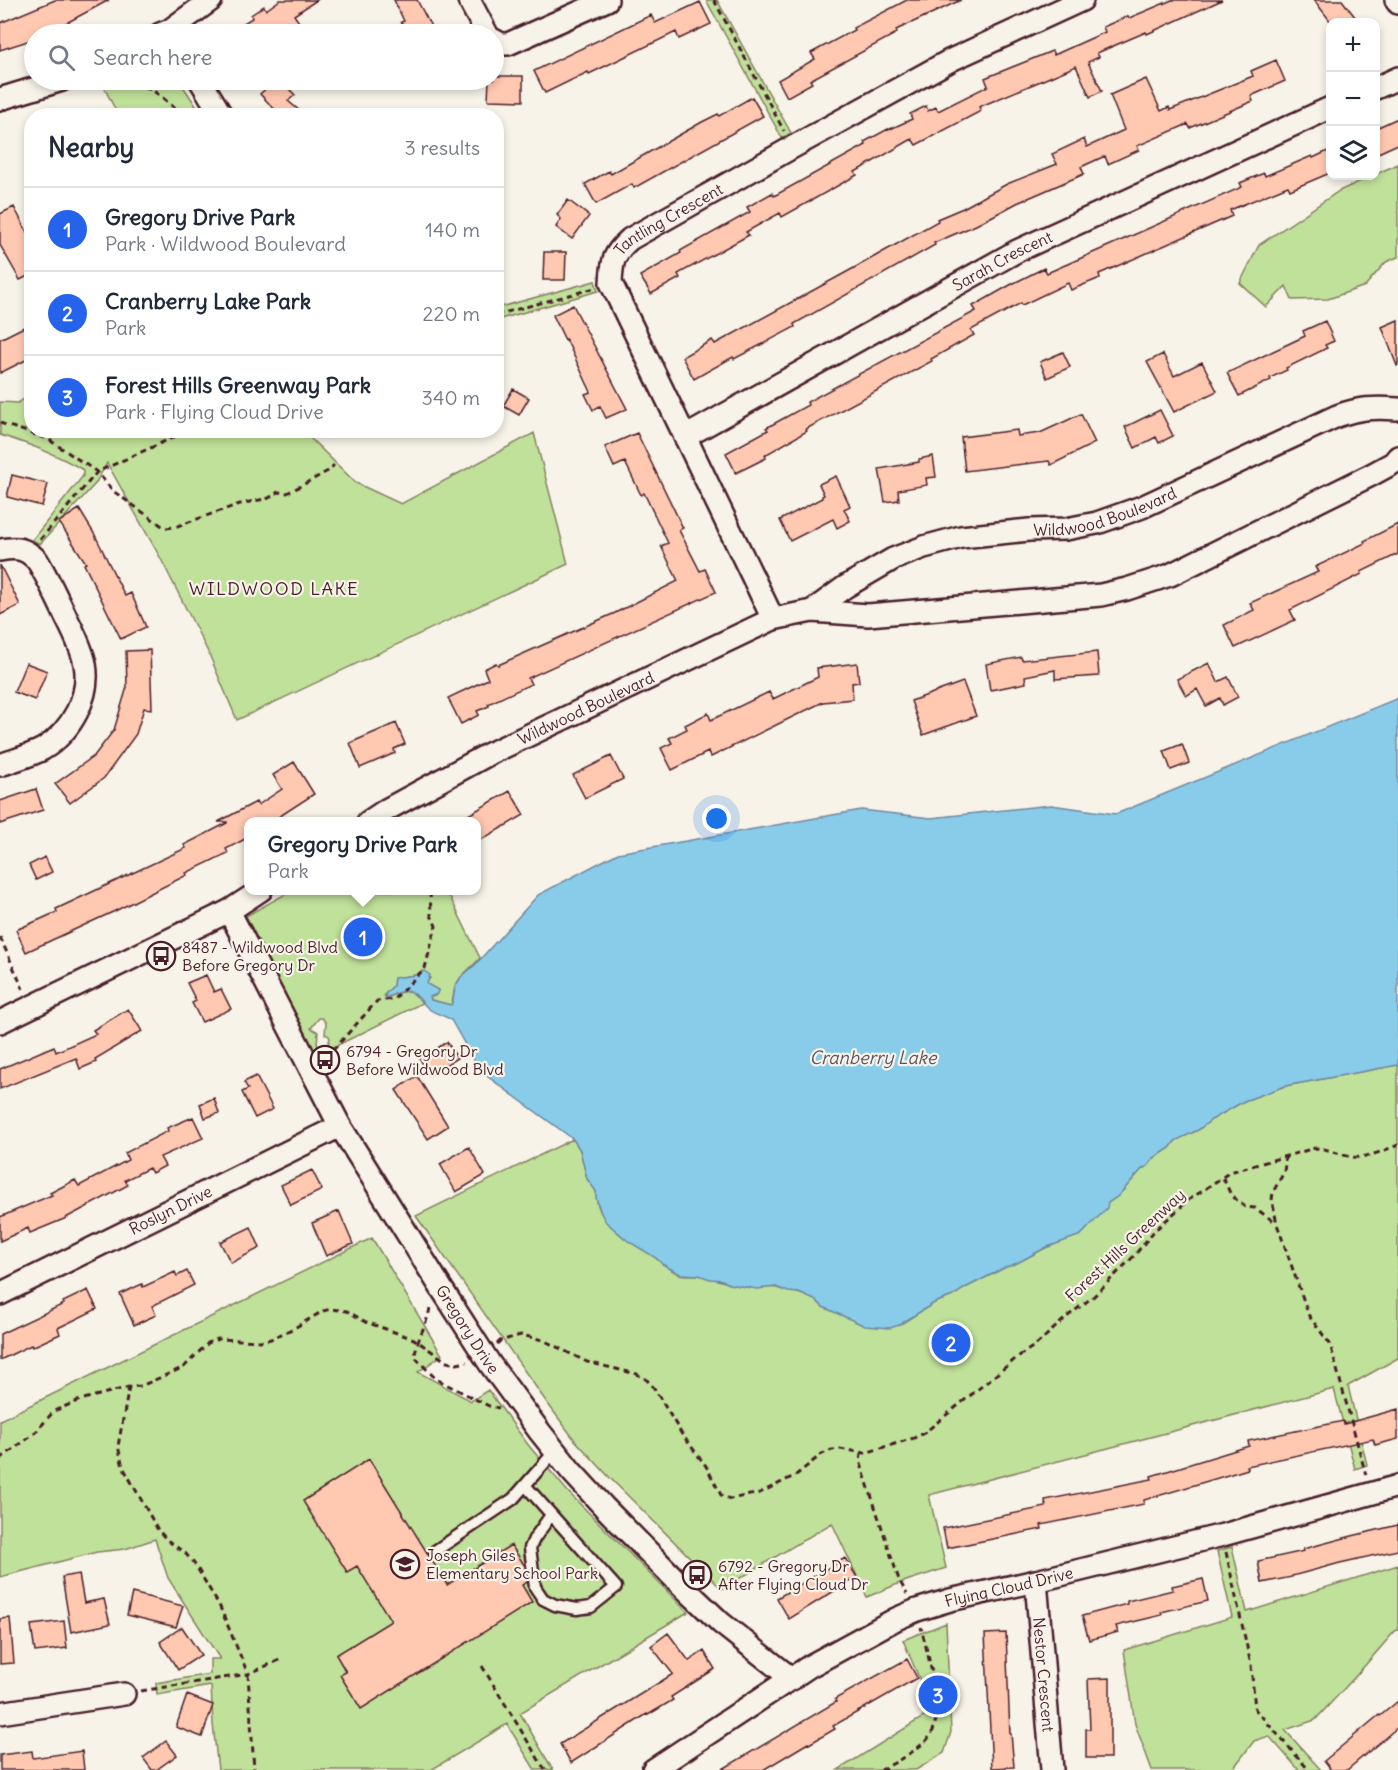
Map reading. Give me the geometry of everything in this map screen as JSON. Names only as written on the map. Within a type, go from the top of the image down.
[{"type":"street","points":[[179,24],[211,0]]},
{"type":"street","points":[[469,0],[482,24]]},
{"type":"street","points":[[504,44],[607,0]]},
{"type":"street","name":"Tantling Crescent","points":[[772,620],[611,283],[612,265],[617,251],[630,239],[951,60],[1082,0]]},
{"type":"street","points":[[1380,86],[1398,78]]},
{"type":"street","points":[[0,99],[29,90]]},
{"type":"street","points":[[206,90],[217,108]]},
{"type":"street","name":"Sarah Crescent","points":[[685,437],[1017,250],[1326,110]]},
{"type":"street","name":"Wildwood Boulevard","points":[[812,611],[845,587],[893,559],[924,547],[961,537],[1029,530],[1066,529],[1097,523],[1142,507],[1337,416],[1369,407],[1398,409]]},
{"type":"street","name":"Wildwood Boulevard","points":[[376,817],[489,754],[772,620],[812,611],[867,615],[1101,595],[1127,589],[1170,575],[1371,475],[1398,457]]},
{"type":"street","points":[[0,550],[14,547],[29,552],[38,560],[73,632],[85,662],[86,679],[83,698],[69,726],[58,738],[37,751],[0,765]]},
{"type":"street","points":[[0,1022],[229,911],[255,895]]},
{"type":"street","name":"Gregory Drive","points":[[229,911],[340,1126],[490,1364],[555,1451],[605,1508],[708,1611],[792,1679]]},
{"type":"street","name":"Roslyn Drive","points":[[0,1294],[340,1126]]},
{"type":"street","name":"Flying Cloud Drive","points":[[653,1770],[810,1666],[917,1610],[1222,1534],[1372,1495],[1398,1486]]},
{"type":"street","name":"Nestor Crescent","points":[[1036,1581],[1052,1770]]},
{"type":"street","points":[[0,1713],[124,1694]]},
{"type":"lane","points":[[435,1551],[513,1498],[555,1451]]},
{"type":"lane","points":[[525,1485],[616,1587],[591,1607],[577,1609],[555,1605],[543,1599],[535,1587],[530,1548],[551,1515]]},
{"type":"path","points":[[714,0],[792,147]]},
{"type":"path","points":[[151,90],[173,108]]},
{"type":"path","points":[[504,313],[611,283]]},
{"type":"path","points":[[0,423],[24,431]]},
{"type":"path","points":[[45,438],[97,472],[113,491],[165,528],[240,504],[269,498],[278,492],[287,493],[328,471],[334,465]]},
{"type":"path","points":[[29,552],[97,472],[172,438]]},
{"type":"path","points":[[313,1071],[377,1001],[394,999],[425,968],[436,926],[431,915],[430,895]]},
{"type":"path","points":[[0,937],[31,1008]]},
{"type":"path","name":"Forest Hills Greenway","points":[[863,1453],[924,1433],[1094,1296],[1134,1256],[1154,1231],[1190,1199],[1230,1172],[1315,1148],[1327,1148],[1354,1158],[1381,1152],[1398,1145]]},
{"type":"path","points":[[1286,1155],[1284,1172],[1272,1192],[1277,1224],[1310,1316],[1330,1344],[1372,1495]]},
{"type":"path","points":[[1223,1178],[1231,1195],[1245,1207],[1255,1208],[1277,1224]]},
{"type":"path","points":[[438,1283],[429,1317],[418,1341],[415,1357],[436,1379],[489,1406],[526,1413]]},
{"type":"path","points":[[0,1459],[34,1434],[54,1411],[80,1401],[129,1387],[141,1386],[184,1367],[208,1343],[218,1339],[260,1341],[271,1339],[331,1309],[347,1311],[366,1322],[418,1341],[447,1362],[457,1364],[468,1361]]},
{"type":"path","points":[[494,1348],[500,1341],[521,1335],[532,1337],[543,1340],[587,1362],[637,1374],[647,1380],[681,1434],[706,1466],[721,1495],[730,1499],[760,1493],[796,1475],[822,1454],[840,1449],[863,1453],[860,1461],[899,1580],[917,1610],[934,1687],[937,1720],[930,1737],[881,1770]]},
{"type":"path","points":[[129,1387],[118,1446],[123,1467],[158,1530],[186,1554],[196,1566],[220,1607],[248,1674],[254,1770]]},
{"type":"path","points":[[1222,1534],[1251,1665],[1255,1709],[1309,1770]]},
{"type":"path","points":[[124,1694],[248,1674],[282,1659]]},
{"type":"path","points":[[482,1666],[545,1770]]},
{"type":"green space","points":[[706,0],[717,0],[791,133],[782,138]]},
{"type":"green space","points":[[106,90],[186,90],[197,108],[114,108]]},
{"type":"green space","points":[[1398,164],[1398,257],[1386,262],[1365,286],[1328,299],[1292,300],[1286,286],[1266,307],[1240,283],[1259,245],[1339,191],[1363,180],[1380,180],[1380,172]]},
{"type":"green space","points":[[595,281],[598,291],[504,318],[504,306]]},
{"type":"green space","points":[[24,399],[24,438],[310,438],[356,483],[401,504],[534,433],[568,564],[237,720],[209,654],[161,559],[107,463],[95,484],[40,544],[32,540],[83,476],[83,470],[43,450],[0,435],[0,402],[18,403]]},
{"type":"green space","points":[[284,895],[449,895],[480,958],[458,981],[451,1005],[431,1000],[430,997],[435,996],[438,991],[426,983],[430,978],[422,971],[416,975],[394,978],[393,986],[384,995],[387,998],[398,993],[410,992],[422,1003],[326,1051],[330,1038],[325,1034],[326,1023],[319,1018],[311,1028],[318,1032],[317,1044],[323,1053],[315,1057],[246,916]]},
{"type":"green space","points":[[1398,1065],[1398,1358],[1348,1386],[1367,1465],[1355,1469],[1334,1389],[929,1495],[946,1568],[867,1597],[832,1523],[722,1589],[574,1439],[416,1216],[573,1139],[580,1150],[587,1179],[596,1191],[600,1211],[607,1222],[626,1239],[675,1272],[750,1288],[774,1288],[796,1292],[809,1297],[823,1307],[899,1325],[934,1303],[953,1296],[1045,1248],[1084,1232],[1108,1203],[1118,1196],[1142,1169],[1170,1148],[1177,1139],[1198,1130],[1244,1101],[1285,1086]]},
{"type":"green space","name":"Joseph Giles Elementary School Park","points":[[372,1238],[442,1355],[418,1372],[471,1401],[488,1390],[529,1446],[569,1493],[688,1612],[520,1713],[553,1770],[535,1770],[507,1724],[431,1770],[218,1770],[211,1686],[157,1695],[156,1683],[210,1674],[210,1659],[220,1659],[168,1578],[155,1539],[125,1549],[97,1552],[0,1577],[0,1420]]},
{"type":"green space","points":[[1232,1547],[1247,1612],[1398,1565],[1398,1630],[1315,1720],[1285,1730],[1321,1770],[1299,1770],[1269,1736],[1254,1741],[1232,1770],[1152,1770],[1135,1724],[1124,1650],[1232,1617],[1217,1551]]},
{"type":"green space","points":[[946,1623],[951,1732],[944,1753],[916,1770],[838,1770],[933,1711],[903,1640]]},
{"type":"water","name":"Cranberry Lake","points":[[1398,698],[1398,1065],[1285,1086],[1244,1101],[1198,1130],[1175,1141],[1170,1148],[1154,1158],[1118,1196],[1108,1203],[1107,1208],[1081,1235],[1045,1248],[953,1296],[934,1303],[899,1325],[890,1328],[865,1326],[799,1293],[788,1292],[776,1287],[757,1289],[699,1275],[680,1274],[662,1264],[628,1241],[606,1222],[596,1198],[596,1191],[587,1179],[580,1150],[573,1139],[480,1071],[451,1020],[431,1011],[417,996],[408,991],[385,998],[386,993],[393,986],[394,978],[416,975],[424,971],[430,975],[427,984],[438,990],[437,994],[430,997],[431,1000],[451,1005],[455,987],[461,977],[475,965],[538,895],[618,853],[861,810],[931,818],[1051,805],[1116,814]]},
{"type":"building","points":[[55,0],[109,0],[65,24],[24,24],[24,42],[0,50],[0,23]]},
{"type":"building","points":[[280,0],[317,0],[294,15],[300,24],[242,24],[264,6],[266,10]]},
{"type":"building","points":[[394,0],[417,0],[430,24],[402,24],[401,22],[404,21]]},
{"type":"building","points":[[907,0],[961,0],[896,30],[897,33],[810,80],[812,83],[787,97],[778,80],[815,59],[811,53]]},
{"type":"building","points":[[1172,0],[1222,0],[1147,34],[1146,32],[1097,53],[1099,57],[1088,62],[1102,91],[1090,97],[1076,66],[979,107],[981,111],[916,145],[912,139],[855,172],[857,175],[782,217],[780,213],[746,232],[749,235],[678,274],[680,278],[651,294],[640,276],[750,212],[747,207],[772,193],[774,196],[866,145],[864,142],[912,119],[910,114],[926,106],[928,111],[936,107],[938,111],[988,86],[985,78],[1052,51],[1054,55],[1105,32],[1103,27]]},
{"type":"building","points":[[1314,0],[1342,0],[1356,18],[1328,18]]},
{"type":"building","points":[[700,2],[711,24],[679,39],[676,32],[545,93],[534,71],[651,15],[655,23]]},
{"type":"building","points":[[1276,60],[1285,81],[1251,96],[1253,101],[1190,128],[1188,124],[1137,146],[1139,150],[1108,164],[1105,156],[1081,167],[1084,174],[934,243],[935,245],[794,324],[795,327],[694,379],[682,357],[712,340],[715,344],[938,221],[937,219],[1007,184],[1057,164],[1052,154],[1084,139],[1087,147],[1124,130],[1110,95],[1146,79],[1161,111],[1169,107],[1170,110],[1253,76],[1251,71]]},
{"type":"building","points":[[504,76],[523,76],[523,101],[488,100],[488,90],[504,90]]},
{"type":"building","points":[[264,90],[290,90],[295,95],[288,101],[296,108],[273,108],[260,94]]},
{"type":"building","points":[[752,97],[763,116],[634,188],[632,184],[596,204],[585,184],[609,171],[611,174],[702,122],[718,114],[719,116]]},
{"type":"building","points":[[1398,118],[1398,144],[1380,152],[1380,126]]},
{"type":"building","points":[[1326,152],[1326,175],[1290,190],[1288,186],[1230,210],[1232,216],[1099,274],[1100,278],[1071,290],[1068,283],[1022,305],[1021,303],[971,330],[974,335],[931,359],[932,361],[806,429],[807,431],[765,455],[766,458],[736,473],[726,453],[808,405],[807,402],[976,311],[973,306],[1012,284],[1044,268],[1047,273],[1242,187],[1240,183],[1264,173],[1265,176],[1312,156],[1313,158]]},
{"type":"building","points":[[568,200],[589,216],[572,239],[556,227],[561,219],[557,215]]},
{"type":"building","points":[[14,207],[24,226],[24,278],[20,280],[0,245],[0,214]]},
{"type":"building","points":[[544,252],[566,252],[565,280],[543,280]]},
{"type":"building","points":[[573,305],[627,409],[606,418],[600,406],[593,410],[585,394],[591,392],[553,315]]},
{"type":"building","points":[[1398,320],[1398,365],[1397,366],[1382,327]]},
{"type":"building","points":[[1325,321],[1334,341],[1325,345],[1327,348],[1286,368],[1287,370],[1270,378],[1271,380],[1239,396],[1227,373],[1305,336],[1303,331]]},
{"type":"building","points":[[24,327],[24,361],[0,373],[0,339]]},
{"type":"building","points":[[1063,352],[1070,367],[1047,378],[1040,362]]},
{"type":"building","points":[[1163,354],[1174,376],[1202,362],[1217,391],[1174,412],[1147,362]]},
{"type":"building","points":[[513,389],[529,398],[519,415],[504,407]]},
{"type":"building","points":[[1160,410],[1173,436],[1159,443],[1156,437],[1135,448],[1125,427]]},
{"type":"building","points":[[1081,414],[1095,443],[1051,465],[1049,461],[965,471],[961,437],[1017,430],[1018,436],[1040,433]]},
{"type":"building","points":[[637,433],[683,528],[679,530],[700,571],[705,569],[716,592],[528,678],[531,684],[488,704],[489,706],[477,711],[479,715],[461,724],[448,698],[488,679],[484,669],[496,663],[498,665],[615,613],[678,581],[661,546],[668,543],[644,493],[641,495],[625,462],[614,467],[605,447]]},
{"type":"building","points":[[933,456],[936,477],[926,478],[927,485],[898,490],[899,500],[885,502],[879,469],[919,462],[919,459]]},
{"type":"building","points":[[12,475],[48,484],[42,506],[7,497]]},
{"type":"building","points":[[836,476],[850,506],[844,509],[850,521],[837,528],[833,519],[790,541],[780,520],[822,498],[824,495],[819,484]]},
{"type":"building","points":[[79,509],[95,535],[125,596],[131,593],[146,627],[121,639],[84,564],[86,563],[59,522]]},
{"type":"building","points":[[1398,524],[1398,554],[1290,610],[1295,620],[1235,648],[1224,625],[1254,610],[1250,603],[1318,572],[1315,567]]},
{"type":"building","points":[[0,565],[20,605],[0,615]]},
{"type":"building","points":[[150,650],[152,709],[144,708],[136,734],[104,778],[70,803],[55,784],[94,756],[114,730],[127,687],[126,651]]},
{"type":"building","points":[[1097,652],[1099,676],[1055,679],[1055,670],[1025,676],[1026,683],[990,690],[986,664],[1021,657],[1022,660]]},
{"type":"building","points":[[26,663],[47,671],[35,700],[14,692]]},
{"type":"building","points":[[857,663],[859,682],[852,683],[853,699],[823,702],[711,757],[708,752],[672,770],[661,748],[672,743],[669,738],[687,729],[685,725],[708,713],[711,720],[769,692],[773,699],[818,677],[817,668]]},
{"type":"building","points":[[1209,663],[1218,682],[1228,677],[1238,697],[1223,705],[1220,698],[1206,706],[1197,689],[1186,696],[1177,679]]},
{"type":"building","points":[[963,682],[976,716],[923,735],[911,701]]},
{"type":"building","points":[[396,723],[405,744],[394,749],[395,753],[360,768],[350,743]]},
{"type":"building","points":[[1182,744],[1189,763],[1171,770],[1164,751]]},
{"type":"building","points":[[611,756],[623,779],[585,798],[573,775]]},
{"type":"building","points":[[294,762],[314,794],[279,817],[244,817],[244,840],[226,849],[228,853],[115,911],[26,952],[16,930],[186,848],[184,845],[227,823],[218,822],[256,802],[258,805],[282,789],[273,775]]},
{"type":"building","points":[[36,789],[43,810],[0,824],[0,801]]},
{"type":"building","points":[[510,791],[524,815],[481,840],[481,817],[465,817]]},
{"type":"building","points":[[45,857],[52,872],[36,880],[29,865]]},
{"type":"building","points":[[206,975],[214,992],[221,989],[231,1009],[202,1022],[192,1003],[196,1001],[187,983]]},
{"type":"building","points":[[128,1009],[142,1031],[95,1059],[96,1062],[80,1069],[76,1058],[0,1089],[0,1069],[54,1046],[56,1052],[96,1034],[93,1030]]},
{"type":"building","points":[[447,1042],[457,1058],[429,1075],[420,1059]]},
{"type":"building","points":[[256,1076],[273,1109],[255,1118],[242,1092],[248,1089],[244,1082]]},
{"type":"building","points":[[417,1076],[448,1126],[428,1139],[396,1090]]},
{"type":"building","points":[[214,1098],[219,1113],[205,1118],[200,1104]]},
{"type":"building","points":[[193,1117],[203,1138],[160,1157],[165,1166],[152,1173],[149,1168],[125,1180],[128,1185],[64,1219],[30,1233],[28,1228],[0,1241],[0,1217],[52,1195],[50,1193],[75,1180],[79,1186],[128,1160],[125,1153],[168,1131],[167,1128]]},
{"type":"building","points":[[469,1147],[485,1175],[456,1192],[440,1164]]},
{"type":"building","points":[[312,1170],[322,1190],[291,1205],[281,1185]]},
{"type":"building","points":[[339,1211],[353,1244],[326,1256],[312,1223]]},
{"type":"building","points":[[251,1227],[260,1248],[231,1263],[220,1242]]},
{"type":"building","points":[[187,1271],[194,1285],[152,1306],[156,1315],[134,1325],[120,1294],[142,1284],[143,1287],[175,1272],[177,1276]]},
{"type":"building","points":[[88,1290],[97,1309],[58,1328],[60,1334],[0,1360],[0,1334]]},
{"type":"building","points":[[1398,1409],[1398,1439],[1375,1445],[1373,1439],[1247,1466],[1248,1469],[1144,1500],[1144,1504],[1041,1525],[1042,1529],[947,1548],[943,1528],[1046,1507],[1045,1500],[1152,1479],[1151,1476],[1249,1446],[1248,1441],[1343,1421],[1344,1424]]},
{"type":"building","points":[[369,1459],[447,1585],[511,1545],[525,1566],[527,1582],[522,1585],[532,1602],[361,1709],[340,1675],[346,1672],[336,1655],[391,1621],[357,1566],[347,1572],[303,1501]]},
{"type":"building","points":[[1398,1525],[1398,1550],[1262,1583],[1258,1561]]},
{"type":"building","points":[[845,1558],[857,1577],[789,1619],[777,1598]]},
{"type":"building","points":[[79,1574],[84,1603],[104,1599],[110,1624],[71,1632],[62,1577]]},
{"type":"building","points":[[1203,1579],[1208,1601],[1116,1626],[1118,1632],[1089,1640],[1082,1616],[1127,1604],[1127,1601],[1173,1590],[1172,1586]]},
{"type":"building","points":[[132,1593],[183,1606],[176,1627],[127,1615]]},
{"type":"building","points":[[10,1618],[14,1663],[0,1664],[0,1619]]},
{"type":"building","points":[[64,1621],[67,1648],[35,1652],[31,1625]]},
{"type":"building","points":[[182,1627],[201,1655],[178,1670],[160,1642]]},
{"type":"building","points":[[668,1633],[689,1661],[704,1651],[715,1669],[671,1697],[673,1700],[571,1763],[560,1744],[673,1674],[651,1646]]},
{"type":"building","points":[[1006,1633],[1010,1734],[1014,1767],[992,1768],[985,1634]]},
{"type":"building","points":[[907,1659],[917,1678],[833,1726],[835,1729],[763,1770],[721,1770],[836,1702],[835,1699]]},
{"type":"building","points":[[1110,1678],[1110,1758],[1086,1758],[1086,1729],[1090,1729],[1088,1679]]},
{"type":"building","points":[[187,1695],[213,1705],[202,1737],[176,1727]]},
{"type":"building","points":[[1398,1701],[1398,1727],[1347,1770],[1331,1770],[1324,1761]]},
{"type":"building","points":[[166,1741],[177,1755],[156,1770],[152,1770],[143,1758]]},
{"type":"building","points":[[32,1751],[33,1758],[82,1751],[84,1770],[0,1770],[0,1755]]},
{"type":"place","name":"Gregory Drive Park","points":[[363,937]]},
{"type":"place","name":"8487 - Wildwood Blvd Before Gregory Dr","points":[[161,956]]},
{"type":"place","name":"6794 - Gregory Dr Before Wildwood Blvd","points":[[325,1060]]},
{"type":"place","name":"Cranberry Lake Park","points":[[951,1343]]},
{"type":"place","name":"Joseph Giles Elementary School Park","points":[[405,1564]]},
{"type":"place","name":"6792 - Gregory Dr After Flying Cloud Dr","points":[[697,1575]]},
{"type":"place","name":"Forest Hills Greenway Park","points":[[938,1695]]},
{"type":"district","name":"WILDWOOD LAKE","points":[[274,589]]}]
